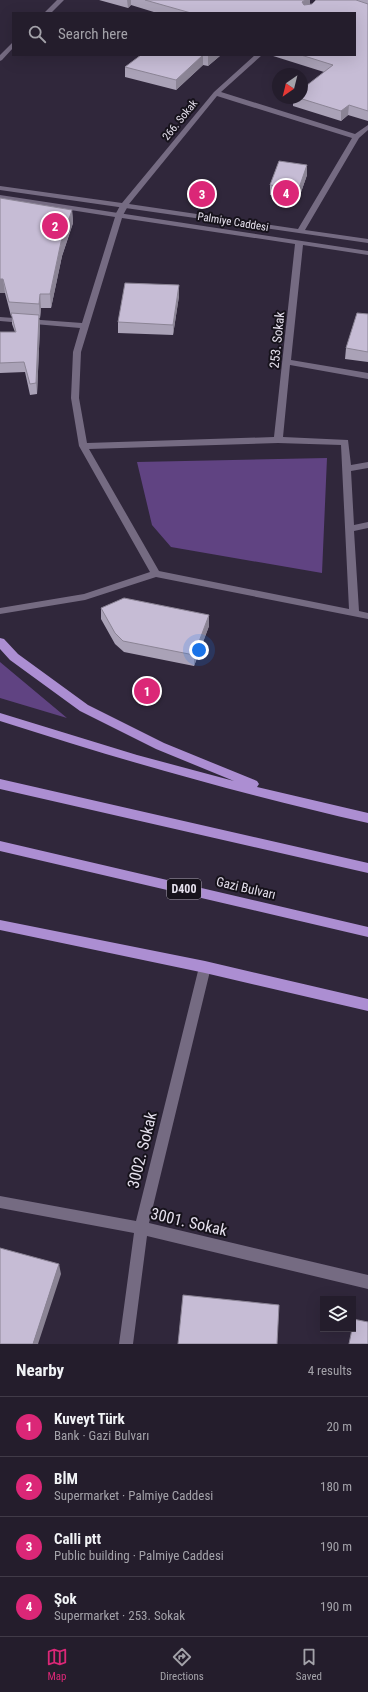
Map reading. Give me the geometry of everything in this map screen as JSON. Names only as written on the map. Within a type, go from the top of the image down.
[{"type":"highway","points":[[0,642],[14,657],[84,708],[160,746],[298,803]]},
{"type":"highway","points":[[0,717],[79,743],[298,803],[368,818]]},
{"type":"highway","points":[[0,784],[368,868]]},
{"type":"highway","name":"Gazi Bulvarı","points":[[0,846],[368,932]]},
{"type":"highway","points":[[0,925],[205,967],[368,1006]]},
{"type":"street","points":[[48,12],[62,0]]},
{"type":"street","points":[[0,60],[12,45]]},
{"type":"street","name":"266. Sokak","points":[[83,446],[75,398],[77,352],[119,215],[124,206],[216,93],[258,56]]},
{"type":"street","points":[[216,93],[356,136]]},
{"type":"street","points":[[300,232],[356,136],[368,127]]},
{"type":"street","name":"Palmiye Caddesi","points":[[0,188],[368,242]]},
{"type":"street","name":"Palmiye Caddesi","points":[[0,197],[368,253]]},
{"type":"street","name":"253. Sokak","points":[[278,440],[299,243]]},
{"type":"street","points":[[0,319],[85,326]]},
{"type":"street","points":[[287,362],[368,376]]},
{"type":"street","points":[[156,574],[83,446],[278,440],[344,442],[354,614]]},
{"type":"street","points":[[346,469],[368,465]]},
{"type":"street","points":[[350,529],[368,525]]},
{"type":"street","points":[[0,611],[85,598],[156,574],[368,616]]},
{"type":"street","name":"3002. Sokak","points":[[126,1344],[141,1228],[205,967]]},
{"type":"street","name":"3001. Sokak","points":[[0,1202],[141,1228],[368,1282]]},
{"type":"shaded area","points":[[327,458],[322,573],[171,547],[152,525],[137,462]]},
{"type":"shaded area","points":[[0,662],[67,718],[0,698]]},
{"type":"building","points":[[145,0],[305,0],[302,2],[304,5],[312,4],[316,0],[356,0],[368,4],[368,111],[349,105],[341,111],[308,101],[308,84],[333,65],[304,56],[356,56],[356,12],[187,12]]},
{"type":"building","points":[[140,56],[202,56],[176,80],[125,67]]},
{"type":"building","points":[[279,161],[307,165],[299,188],[270,185]]},
{"type":"building","points":[[0,198],[72,210],[61,242],[50,294],[40,294],[39,304],[9,302],[3,279],[0,279]]},
{"type":"building","points":[[125,283],[179,285],[173,325],[118,322]]},
{"type":"building","points":[[11,313],[39,315],[36,383],[30,384],[24,362],[0,363],[0,332],[16,332]]},
{"type":"building","points":[[357,313],[368,314],[368,352],[346,348]]},
{"type":"building","points":[[124,598],[209,615],[194,655],[123,641],[115,633],[101,608]]},
{"type":"building","points":[[0,1248],[59,1264],[33,1344],[0,1344]]},
{"type":"building","points":[[183,1295],[279,1305],[277,1344],[178,1344]]},
{"type":"building","points":[[356,1320],[368,1322],[368,1344],[349,1344],[351,1332],[356,1332]]},
{"type":"place","name":"Şok","points":[[286,193]]},
{"type":"place","name":"Calli ptt","points":[[202,194]]},
{"type":"place","name":"BİM","points":[[55,226]]},
{"type":"place","name":"Kuveyt Türk","points":[[147,691]]}]
